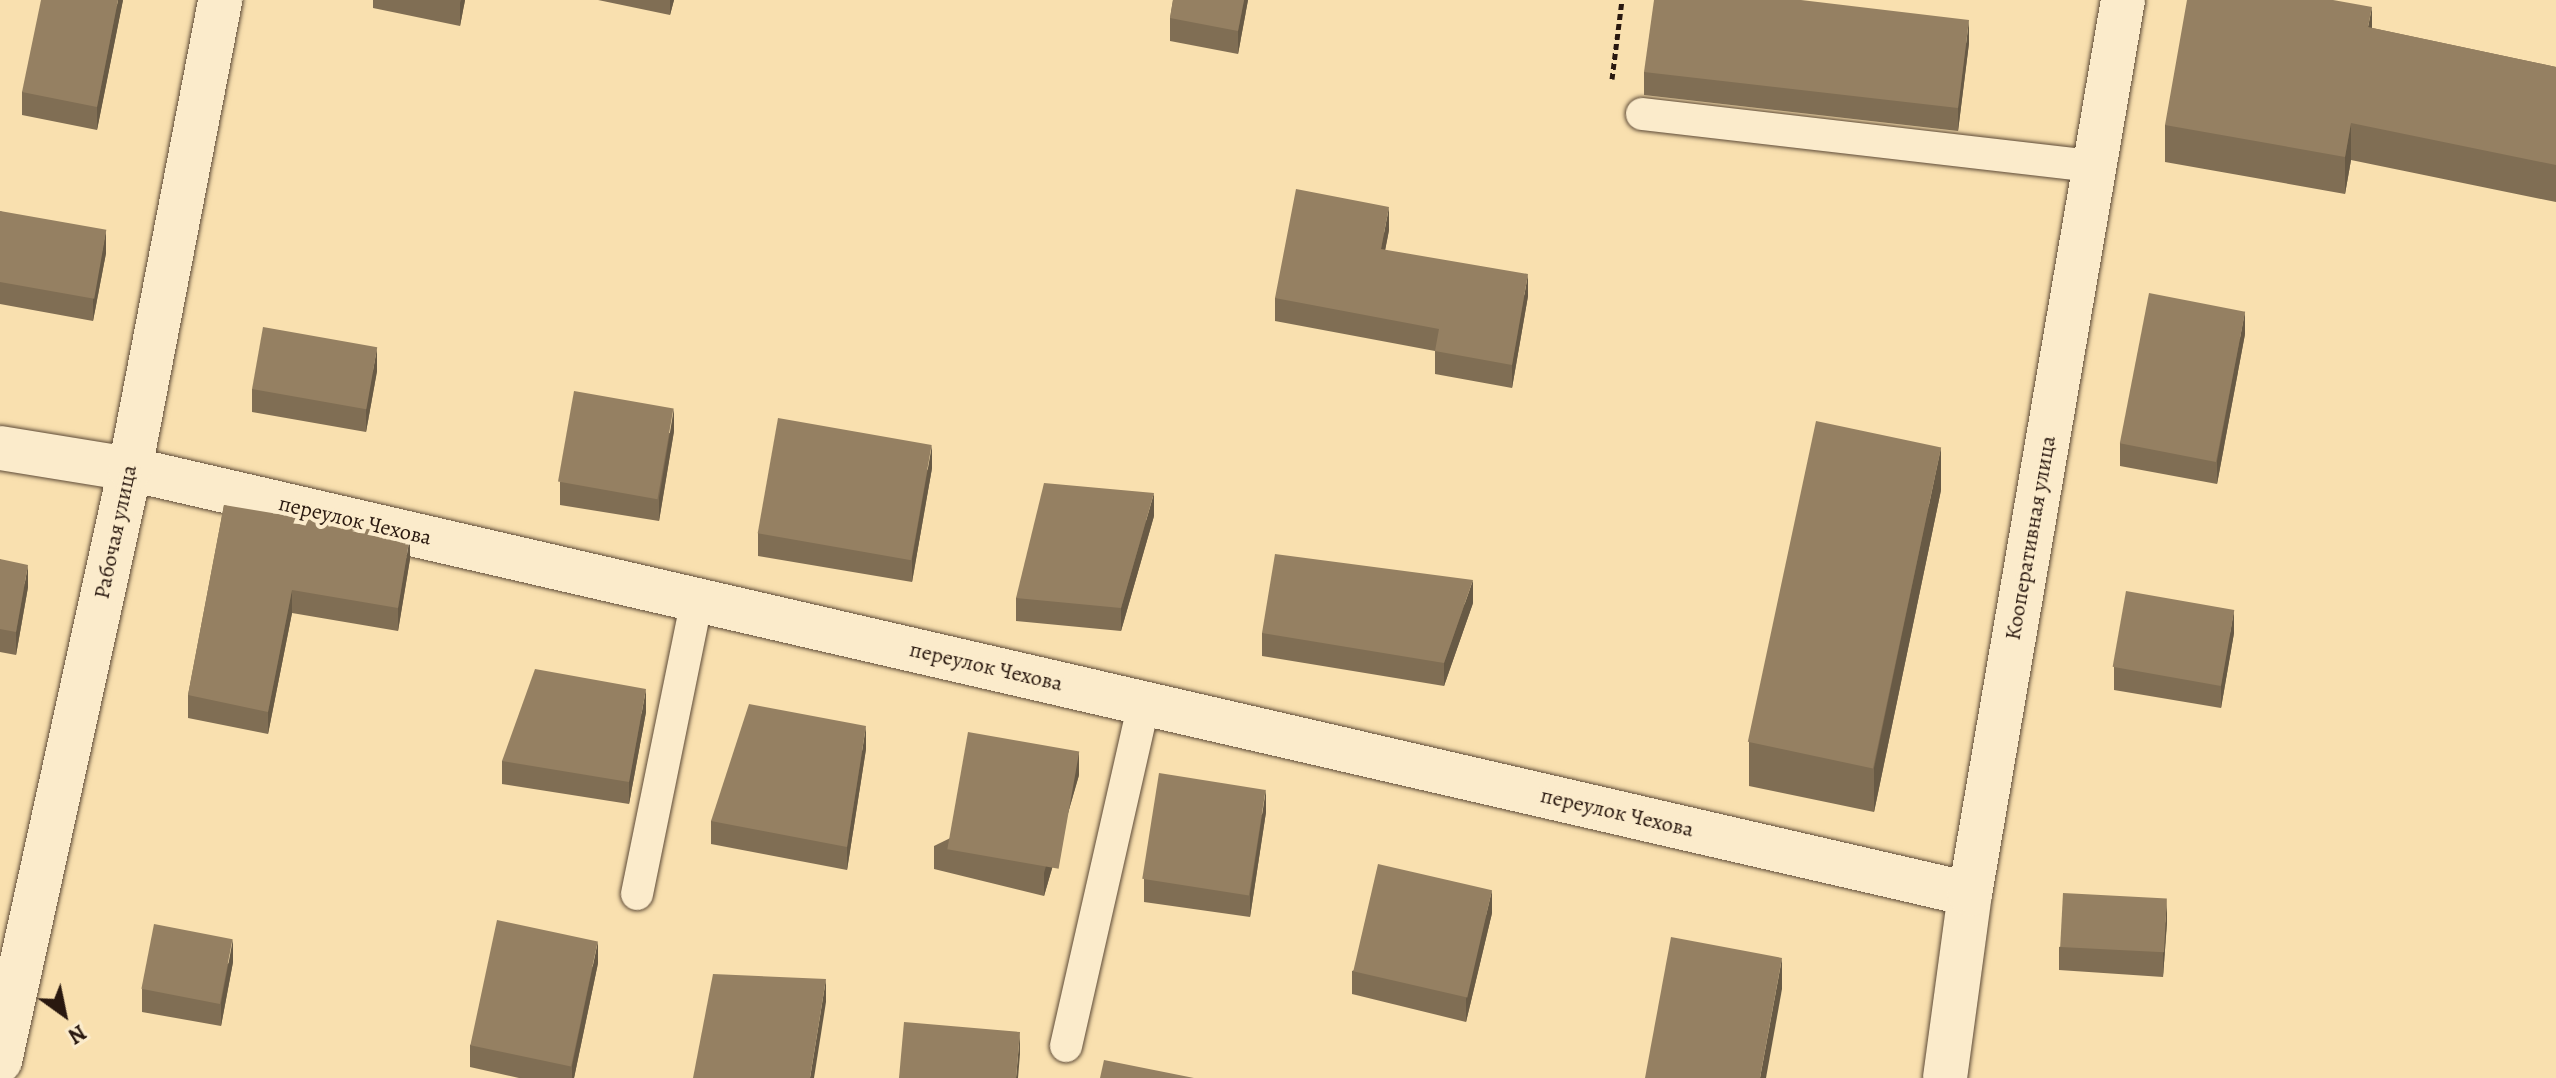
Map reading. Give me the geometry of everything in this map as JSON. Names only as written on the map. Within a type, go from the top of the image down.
[{"type":"street","name":"Рабочая улица","points":[[0,1061],[130,469],[220,0]]},
{"type":"street","name":"Кооперативная улица","points":[[1945,1078],[1970,894],[2123,0]]},
{"type":"street","name":"переулок Чехова","points":[[0,448],[130,469],[1970,894]]},
{"type":"lane","points":[[1642,114],[2094,166]]},
{"type":"lane","points":[[637,894],[697,600]]},
{"type":"lane","points":[[1066,1046],[1144,704]]},
{"type":"path","points":[[1622,0],[1611,86],[1625,103],[1642,114]]},
{"type":"building","points":[[41,0],[118,0],[97,107],[22,92]]},
{"type":"building","points":[[1173,0],[1244,0],[1238,31],[1170,18]]},
{"type":"building","points":[[1654,0],[1801,0],[1969,20],[1958,108],[1644,72]]},
{"type":"building","points":[[2187,0],[2333,0],[2372,7],[2368,27],[2556,67],[2556,165],[2351,123],[2345,157],[2165,125]]},
{"type":"building","points":[[1296,189],[1389,207],[1381,249],[1528,274],[1512,365],[1435,351],[1439,329],[1275,298]]},
{"type":"building","points":[[0,211],[106,230],[94,299],[0,282]]},
{"type":"building","points":[[2149,293],[2245,312],[2216,462],[2120,443]]},
{"type":"building","points":[[263,327],[377,347],[366,409],[252,389]]},
{"type":"building","points":[[574,391],[673,409],[657,499],[558,482]]},
{"type":"building","points":[[778,418],[932,445],[911,560],[758,533]]},
{"type":"building","points":[[1816,421],[1941,448],[1873,768],[1748,742]]},
{"type":"building","points":[[1044,483],[1154,493],[1121,608],[1016,598]]},
{"type":"building","points":[[224,505],[410,536],[398,608],[292,590],[268,712],[188,695]]},
{"type":"building","points":[[1275,554],[1473,580],[1444,663],[1262,633]]},
{"type":"building","points":[[0,559],[28,565],[16,632],[0,629]]},
{"type":"building","points":[[2126,591],[2234,610],[2221,686],[2113,667]]},
{"type":"building","points":[[535,669],[646,689],[629,782],[502,761]]},
{"type":"building","points":[[749,704],[866,726],[847,847],[711,821]]},
{"type":"building","points":[[968,732],[1079,752],[1059,869],[947,849]]},
{"type":"building","points":[[1159,773],[1266,790],[1249,896],[1142,879]]},
{"type":"building","points":[[1378,864],[1492,890],[1467,997],[1353,971]]},
{"type":"building","points":[[2063,893],[2167,898],[2164,952],[2060,947]]},
{"type":"building","points":[[497,920],[598,941],[571,1067],[470,1045]]},
{"type":"building","points":[[154,924],[233,939],[220,1004],[141,989]]},
{"type":"building","points":[[1671,937],[1782,958],[1760,1078],[1645,1078]]},
{"type":"building","points":[[713,974],[826,979],[810,1078],[693,1078]]},
{"type":"building","points":[[904,1022],[1020,1032],[1016,1078],[899,1078]]},
{"type":"building","points":[[1104,1060],[1194,1078],[1100,1078]]}]
